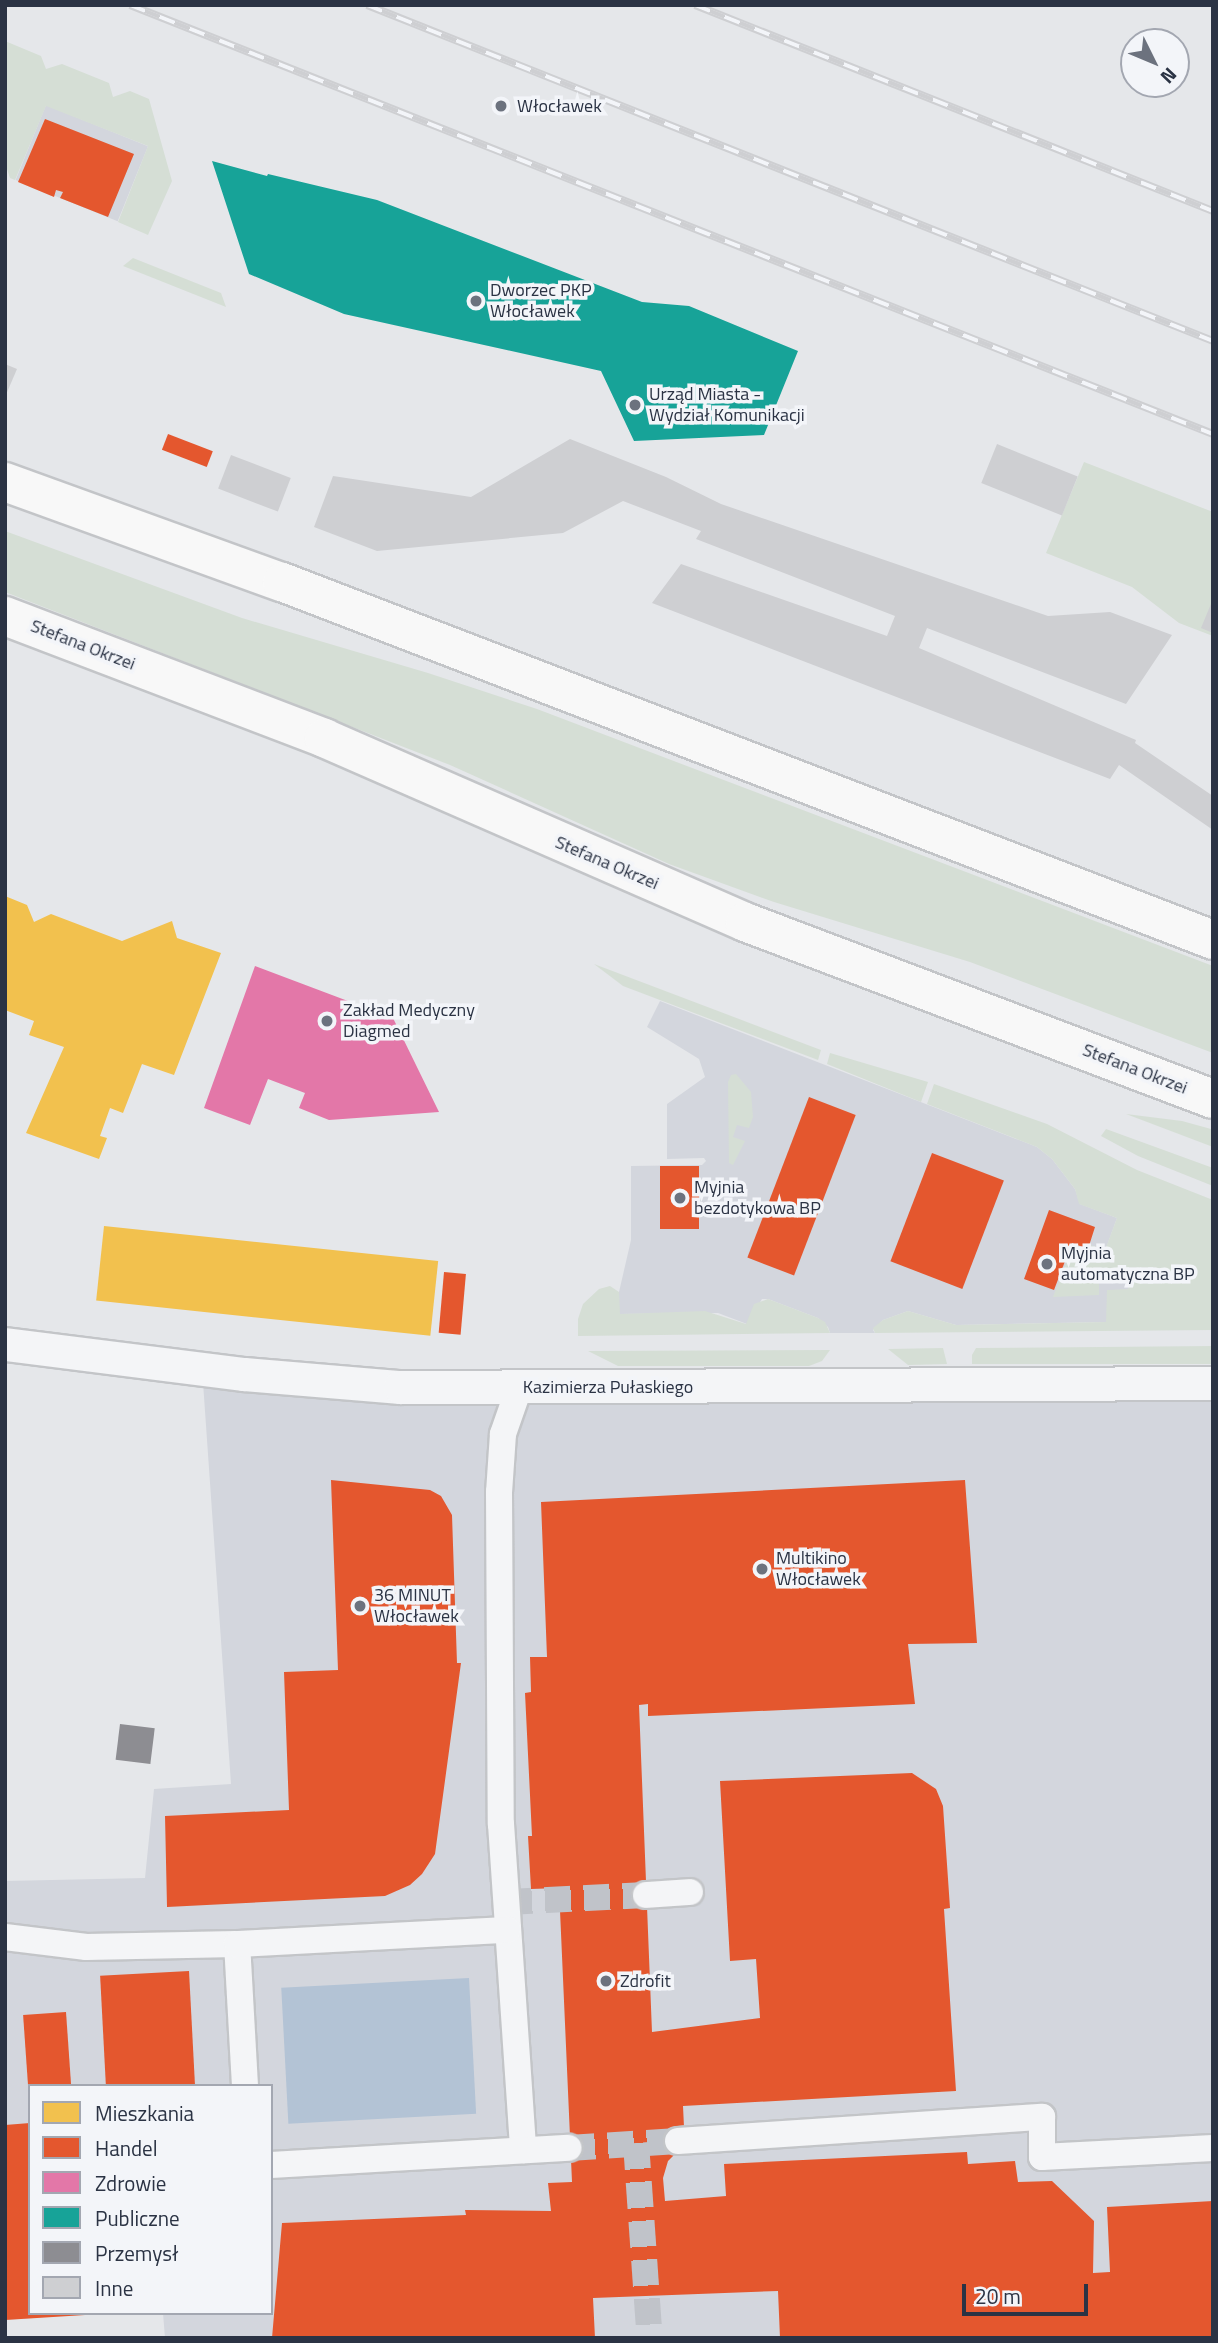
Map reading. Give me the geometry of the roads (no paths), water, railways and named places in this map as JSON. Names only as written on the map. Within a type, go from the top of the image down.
[{"type":"main road","points":[[5,482],[282,582],[1213,940]]},
{"type":"main road","name":"Stefana Okrzei","points":[[5,616],[324,738],[745,922],[1213,1099]]},
{"type":"street","name":"Kazimierza Pułaskiego","points":[[5,1344],[244,1374],[400,1387],[1213,1383]]},
{"type":"street","points":[[519,1388],[503,1434],[499,1492],[501,1824],[523,2150]]},
{"type":"street","points":[[646,1895],[690,1892]]},
{"type":"street","points":[[5,1937],[86,1947],[237,1944],[508,1930]]},
{"type":"street","points":[[237,1944],[245,2084]]},
{"type":"street","points":[[678,2141],[1042,2117],[1042,2157],[1213,2148]]},
{"type":"street","points":[[273,2165],[569,2148]]},
{"type":"water","points":[[469,1978],[476,2114],[288,2124],[281,1988]]},
{"type":"tunnel","points":[[506,1902],[646,1895]]},
{"type":"tunnel","points":[[569,2148],[678,2141]]},
{"type":"tunnel","points":[[636,2143],[649,2327]]},
{"type":"railway","points":[[130,5],[1213,434]]},
{"type":"railway","points":[[367,5],[1213,341]]},
{"type":"railway","points":[[695,5],[1213,211]]},
{"type":"place","name":"Włocławek","points":[[501,106]]},
{"type":"place","name":"Dworzec PKP Włocławek","points":[[476,301]]},
{"type":"place","name":"Urząd Miasta - Wydział Komunikacji","points":[[635,405]]},
{"type":"place","name":"Zakład Medyczny Diagmed","points":[[327,1021]]},
{"type":"place","name":"Myjnia bezdotykowa BP","points":[[680,1198]]},
{"type":"place","name":"Myjnia automatyczna BP","points":[[1047,1264]]},
{"type":"place","name":"Multikino Włocławek","points":[[762,1569]]},
{"type":"place","name":"36 MINUT Włocławek","points":[[360,1606]]},
{"type":"place","name":"Zdrofit","points":[[606,1981]]}]
